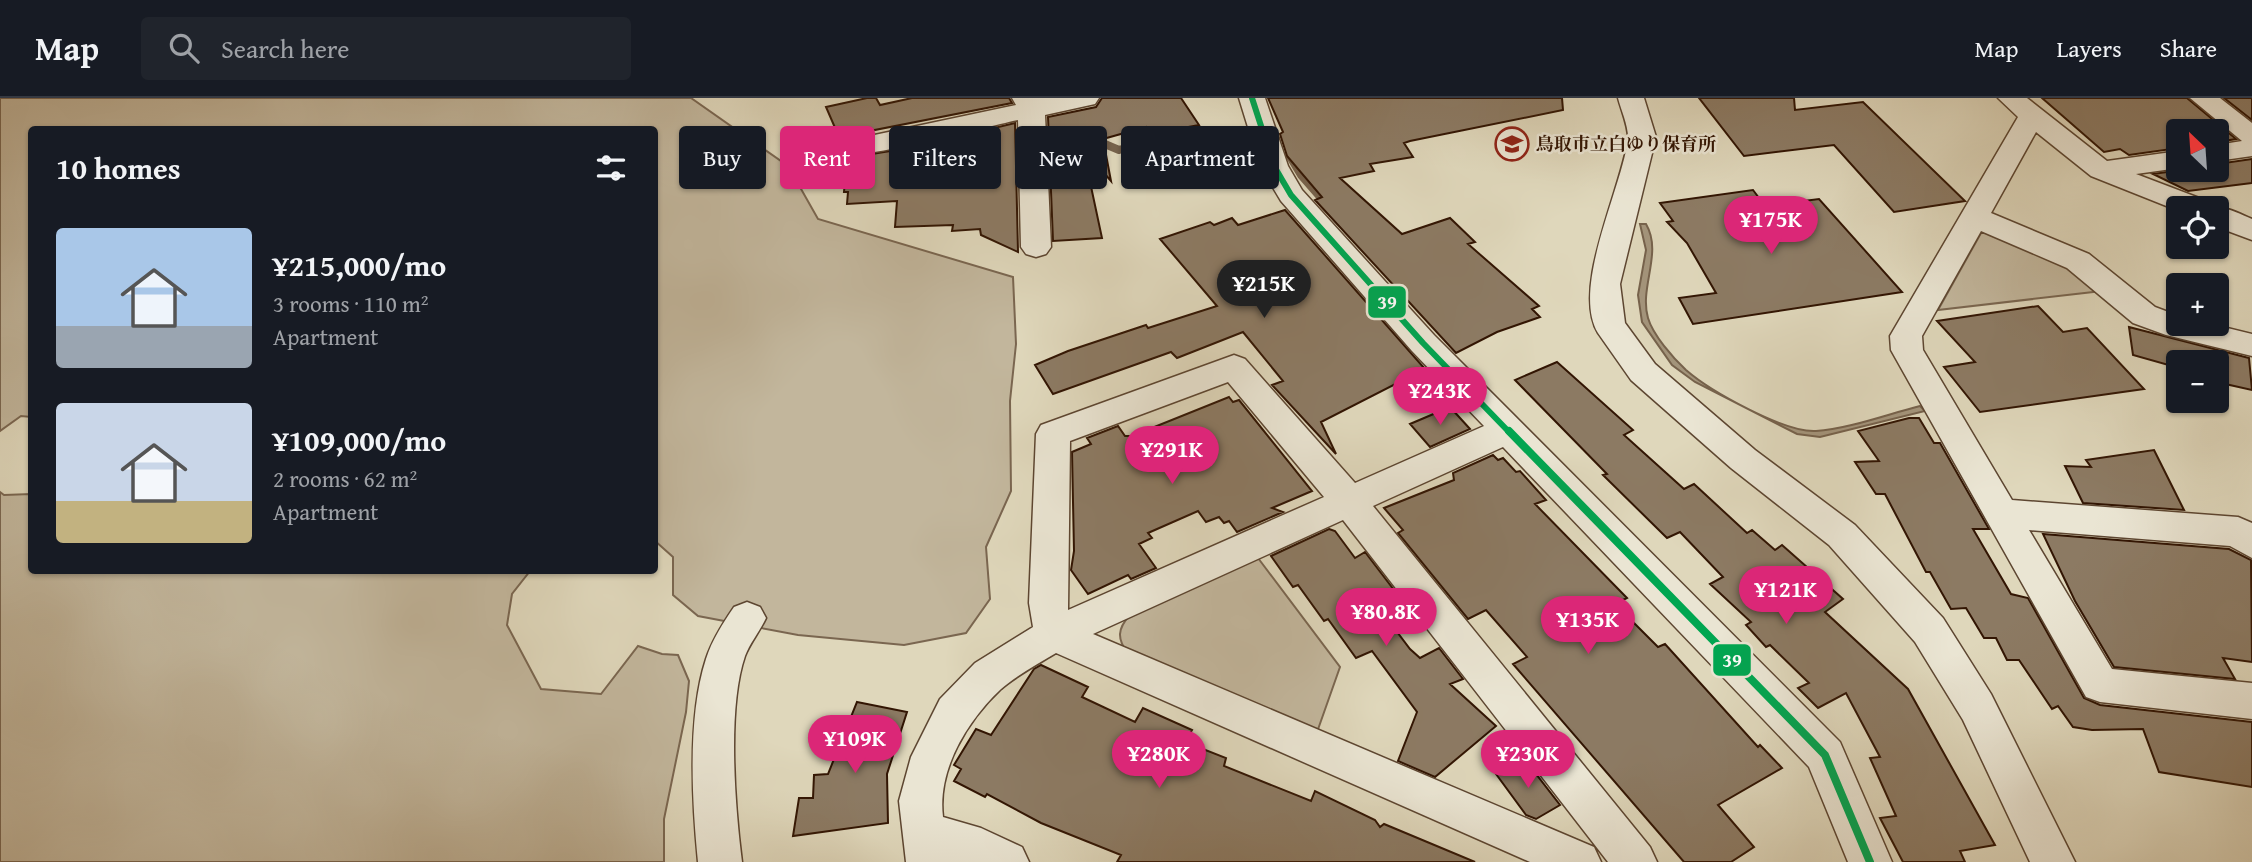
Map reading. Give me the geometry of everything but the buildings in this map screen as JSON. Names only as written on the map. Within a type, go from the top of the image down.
[{"type":"street","points":[[875,142],[1028,104],[1086,98]]},
{"type":"street","points":[[1252,98],[1274,166],[1291,195],[1423,343],[1825,755],[1870,862]]},
{"type":"street","points":[[1631,98],[1642,137],[1605,284],[1609,324],[1643,372],[1743,459],[1842,535],[1929,630],[1977,707],[2053,862]]},
{"type":"street","points":[[2203,98],[2252,136]]},
{"type":"street","points":[[1028,104],[1036,247]]},
{"type":"street","points":[[2167,196],[2101,170],[2022,107],[1974,217],[1906,336],[1907,350],[2100,685],[2252,701]]},
{"type":"street","points":[[2230,151],[2252,148]]},
{"type":"street","points":[[2101,170],[2166,161]]},
{"type":"street","points":[[1974,217],[2078,261],[2144,315],[2166,324],[2252,345]]},
{"type":"street","points":[[2229,221],[2252,230]]},
{"type":"street","points":[[1053,634],[1048,603],[1053,434],[1234,367],[1349,501],[1635,862]]},
{"type":"street","points":[[1007,862],[981,849],[926,847],[920,801],[932,757],[954,712],[989,675],[1053,634],[1508,430]]},
{"type":"street","points":[[2001,513],[2238,532],[2252,543]]},
{"type":"street","points":[[720,862],[715,831],[718,710],[724,658],[747,618]]},
{"type":"street","points":[[1053,634],[1579,862]]},
{"type":"shaded area","points":[[0,98],[691,98],[731,126],[679,126],[679,189],[766,189],[766,151],[780,160],[780,189],[801,189],[818,219],[1013,277],[1016,344],[1010,401],[1011,491],[986,547],[990,599],[966,633],[904,645],[798,635],[698,616],[673,595],[673,557],[658,544],[658,126],[28,126],[28,417],[21,416],[0,431]]},
{"type":"shaded area","points":[[1640,224],[1646,224],[1651,235],[1652,258],[1646,306],[1654,332],[1681,365],[1712,389],[1748,409],[1802,430],[1841,427],[1920,406],[1925,411],[1820,437],[1797,434],[1695,382],[1672,365],[1642,322],[1638,295],[1646,250]]},
{"type":"shaded area","points":[[1999,232],[2060,258],[2102,291],[1938,310],[1981,233]]},
{"type":"shaded area","points":[[0,492],[4,495],[28,494],[28,574],[528,574],[512,594],[507,625],[541,689],[601,694],[638,646],[662,654],[678,655],[689,681],[686,712],[664,819],[664,862],[0,862]]},
{"type":"shaded area","points":[[1258,558],[1340,667],[1316,735],[1128,654],[1120,639],[1123,625],[1130,615]]},
{"type":"waterway","points":[[1107,145],[1121,149]]},
{"type":"waterway","points":[[1289,155],[1301,175],[1329,207]]},
{"type":"transit line","name":"39","points":[[1252,98],[1274,166],[1291,195],[1423,343],[1825,755],[1870,862]]},
{"type":"place","name":"鳥取市立白ゆり保育所","points":[[1512,144]]}]
